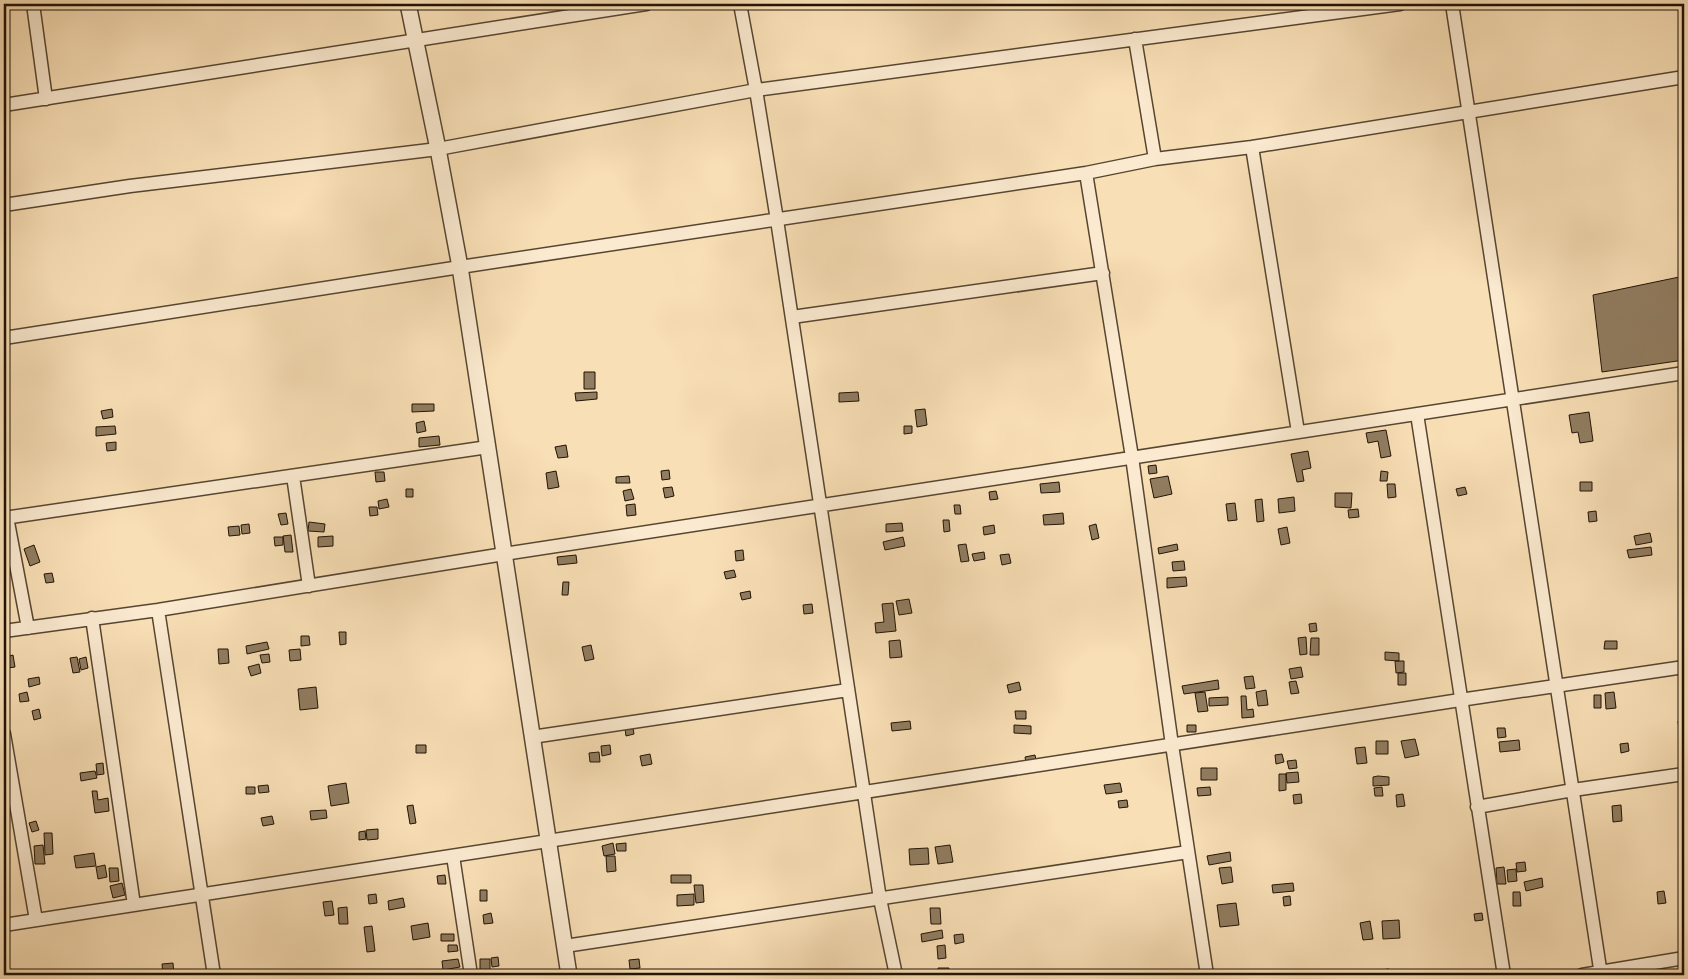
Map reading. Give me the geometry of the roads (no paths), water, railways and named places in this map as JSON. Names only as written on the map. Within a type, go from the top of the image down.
[{"type":"street","points":[[33,4],[46,99]]},
{"type":"street","points":[[408,4],[460,267],[569,975]]},
{"type":"street","points":[[4,105],[646,4]]},
{"type":"street","points":[[740,4],[777,220],[880,899],[896,975],[892,975]]},
{"type":"street","points":[[4,206],[130,186],[438,149],[756,90],[1400,4]]},
{"type":"street","points":[[1452,4],[1601,974]]},
{"type":"street","points":[[1135,39],[1155,159]]},
{"type":"street","points":[[4,338],[1086,173],[1155,159],[1252,147],[1684,78]]},
{"type":"street","points":[[1252,147],[1298,432]]},
{"type":"street","points":[[1086,173],[1132,456],[1172,745],[1207,975]]},
{"type":"street","points":[[792,317],[1102,273]]},
{"type":"street","points":[[4,631],[158,610],[1132,456],[1684,373]]},
{"type":"street","points":[[1417,414],[1504,975]]},
{"type":"street","points":[[28,628],[6,517],[488,447]]},
{"type":"street","points":[[294,476],[308,586]]},
{"type":"street","points":[[158,610],[214,975]]},
{"type":"street","points":[[92,618],[134,905]]},
{"type":"street","points":[[4,925],[200,893],[453,856],[1684,667]]},
{"type":"street","points":[[532,737],[848,690]]},
{"type":"street","points":[[4,734],[36,920]]},
{"type":"street","points":[[1477,807],[1573,790],[1684,774]]},
{"type":"street","points":[[565,946],[1188,852]]},
{"type":"street","points":[[453,856],[471,975]]},
{"type":"street","points":[[1582,975],[1601,974],[1684,958]]}]
